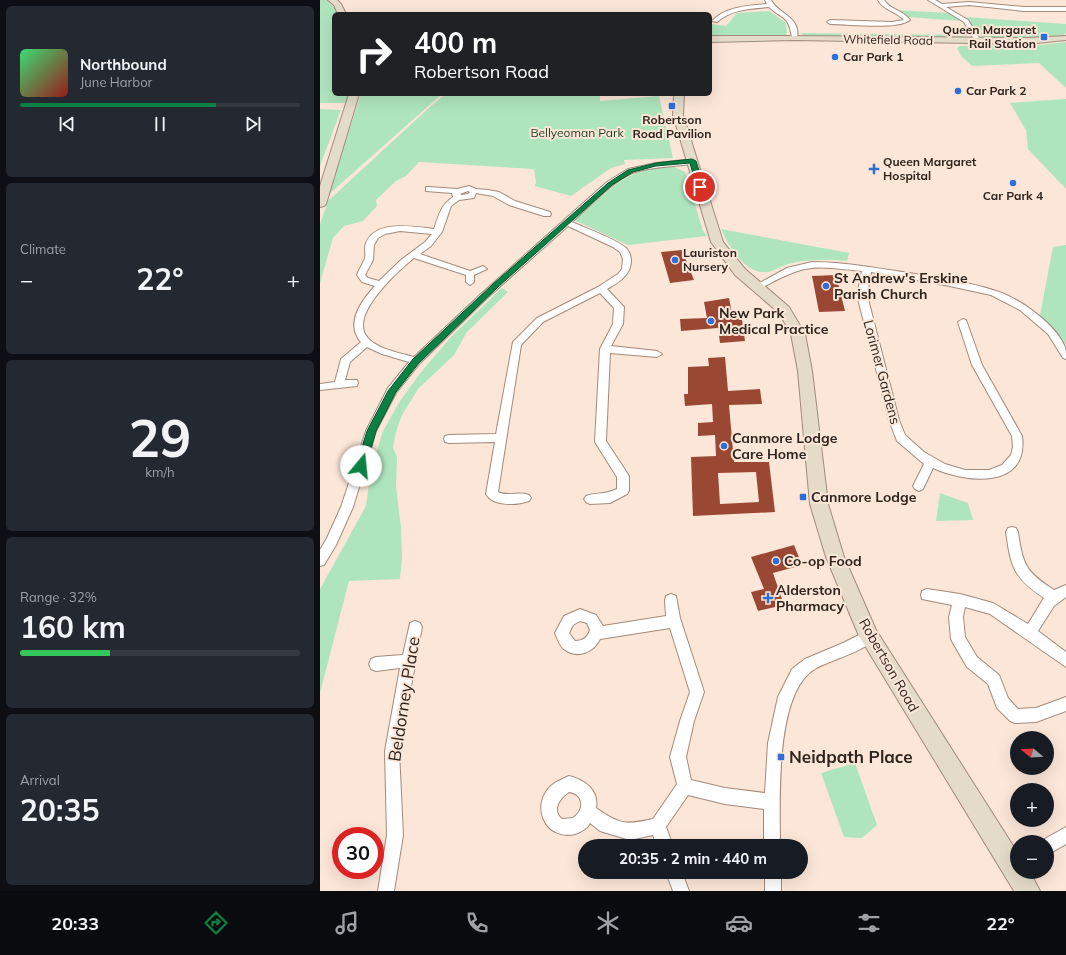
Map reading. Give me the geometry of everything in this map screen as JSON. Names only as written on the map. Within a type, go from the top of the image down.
[{"type":"street","points":[[332,0],[337,4],[341,12]]},
{"type":"street","points":[[830,22],[842,20],[892,24],[902,23],[907,20],[904,16],[885,6],[881,0],[874,0]]},
{"type":"street","points":[[931,0],[966,21],[978,41]]},
{"type":"street","points":[[726,20],[716,20],[721,14],[732,10],[769,3],[789,18],[793,26],[795,38]]},
{"type":"street","points":[[942,6],[958,3],[977,3],[1011,8],[1026,6],[1066,9]]},
{"type":"street","name":"Whitefield Road","points":[[712,38],[978,41],[1027,41],[1066,38]]},
{"type":"street","points":[[321,202],[353,96]]},
{"type":"street","name":"Robertson Road","points":[[679,96],[678,115],[717,242],[740,272],[784,310],[798,334],[805,371],[819,504],[835,557],[870,636],[1010,859]]},
{"type":"street","points":[[320,561],[326,541],[348,507],[371,431],[392,391],[416,361],[490,291],[610,184],[631,171],[656,165],[692,161]]},
{"type":"street","points":[[429,189],[469,197],[474,191],[488,192],[496,194],[512,203],[547,214]]},
{"type":"street","points":[[416,361],[382,351],[366,343],[361,335],[358,320],[361,311],[382,284],[401,265],[429,243],[438,232],[449,204],[458,194]]},
{"type":"street","points":[[524,216],[532,209]]},
{"type":"street","points":[[525,498],[502,499],[492,494],[516,344],[540,320],[601,289],[621,276],[626,269],[627,260],[624,251],[616,245],[566,222]]},
{"type":"street","points":[[382,284],[365,280],[361,275],[369,259],[369,245],[373,238],[382,231],[390,229],[438,232]]},
{"type":"street","points":[[413,256],[470,278],[482,269]]},
{"type":"street","points":[[758,286],[790,270],[812,265],[832,265],[867,269],[945,282],[994,293],[1023,308],[1052,332],[1066,356]]},
{"type":"street","name":"Lorimer Gardens","points":[[867,269],[862,295],[894,420],[901,437],[930,462],[951,471],[969,475],[991,475],[1004,470],[1012,464],[1019,445],[1017,436],[977,365],[963,322]]},
{"type":"street","points":[[590,499],[610,498],[623,491],[623,476],[600,442],[605,349],[618,324],[619,308],[601,289]]},
{"type":"street","points":[[339,385],[345,361],[366,343]]},
{"type":"street","points":[[605,349],[657,354]]},
{"type":"street","points":[[322,387],[353,383]]},
{"type":"street","points":[[449,439],[501,438]]},
{"type":"street","points":[[919,486],[930,462]]},
{"type":"street","points":[[1012,532],[1019,569],[1027,580],[1053,597]]},
{"type":"street","points":[[1030,633],[1053,597],[1060,592],[1066,591]]},
{"type":"street","points":[[927,595],[960,600],[993,609],[1030,633],[1066,660]]},
{"type":"street","points":[[588,812],[606,825],[630,832],[658,826],[685,786],[678,757],[696,692],[684,647],[674,621],[671,600]]},
{"type":"street","points":[[960,600],[956,618],[958,639],[972,662],[994,680],[1002,702],[1015,716],[1036,715],[1066,704]]},
{"type":"street","points":[[597,633],[674,621]]},
{"type":"street","name":"Beldorney Place","points":[[386,891],[395,835],[392,751],[415,627]]},
{"type":"street","points":[[772,839],[775,743],[785,697],[797,674],[810,664],[848,648],[870,636]]},
{"type":"street","points":[[376,664],[409,661]]},
{"type":"street","points":[[685,786],[725,796],[772,802]]},
{"type":"street","points":[[658,826],[663,839]]},
{"type":"street","points":[[1054,842],[1066,834]]},
{"type":"street","points":[[676,879],[680,891]]},
{"type":"street","points":[[773,879],[773,891]]},
{"type":"street","name":"Robertson Road","points":[[1022,879],[1028,891]]},
{"type":"green space","points":[[320,0],[327,0],[337,12],[332,12],[332,96],[349,96],[346,103],[320,103]]},
{"type":"green space","points":[[895,10],[950,13],[961,21],[908,17]]},
{"type":"green space","points":[[769,11],[786,23],[786,35],[712,35],[712,24],[726,26],[737,13]]},
{"type":"green space","points":[[965,17],[1066,24],[1066,33],[1063,36],[1033,38],[988,38],[981,36]]},
{"type":"green space","points":[[800,33],[970,35],[959,38],[808,37]]},
{"type":"green space","points":[[1066,42],[1066,88],[1039,63],[972,66],[961,56],[957,48],[960,46],[1040,45]]},
{"type":"green space","points":[[360,96],[440,96],[328,195]]},
{"type":"green space","name":"Bellyeoman Park","points":[[443,96],[600,96],[600,101],[659,96],[673,158],[624,160],[625,164],[611,168],[571,196],[535,186],[536,182],[534,169],[419,162],[406,176],[396,181],[376,200],[377,206],[363,221],[344,226],[333,238],[320,283],[320,224],[328,201]]},
{"type":"green space","points":[[1066,99],[1066,189],[1028,149],[1026,130],[1010,103]]},
{"type":"green space","points":[[320,109],[341,110],[320,166]]},
{"type":"green space","points":[[674,167],[685,172],[703,231],[707,236],[628,245],[574,220],[604,194],[629,177],[655,168]]},
{"type":"green space","points":[[721,229],[849,253],[847,261],[802,261],[788,264],[768,272],[760,272],[752,269],[739,258],[728,243]]},
{"type":"green space","points":[[1066,245],[1066,345],[1061,337],[1040,315],[1053,247]]},
{"type":"green space","points":[[502,288],[508,292],[467,332],[454,355],[418,389],[402,415],[396,432],[393,448],[397,457],[396,486],[401,528],[402,559],[400,579],[349,581],[320,693],[320,589],[366,506],[371,470],[383,431],[400,401],[421,372],[452,336]]},
{"type":"green space","points":[[940,493],[968,503],[973,520],[936,521]]},
{"type":"green space","points":[[855,763],[877,825],[862,838],[844,837],[821,773]]},
{"type":"building","name":"Lauriston Nursery","points":[[682,250],[694,280],[670,283],[661,252]]},
{"type":"building","name":"St Andrew's Erskine Parish Church","points":[[836,275],[845,311],[819,312],[812,276]]},
{"type":"building","name":"New Park Medical Practice","points":[[729,298],[732,313],[741,313],[745,341],[720,343],[718,328],[681,331],[680,319],[707,318],[704,302]]},
{"type":"building","name":"Canmore Lodge Care Home","points":[[725,357],[728,391],[760,389],[762,404],[729,405],[734,462],[769,462],[775,512],[693,516],[691,457],[716,456],[715,435],[698,436],[698,423],[713,422],[712,404],[685,406],[684,394],[688,394],[688,367],[709,366],[708,358]],"holes":[[[756,472],[759,502],[720,504],[718,473]]]},
{"type":"building","points":[[794,545],[802,565],[773,573],[784,605],[758,611],[751,592],[764,589],[751,557]]},
{"type":"place","name":"Queen Margaret Rail Station","points":[[1044,37]]},
{"type":"place","name":"Car Park 1","points":[[835,57]]},
{"type":"place","name":"Car Park 2","points":[[958,91]]},
{"type":"place","name":"Robertson Road Pavilion","points":[[672,106]]},
{"type":"place","name":"Queen Margaret Hospital","points":[[874,169]]},
{"type":"place","name":"Car Park 4","points":[[1013,183]]},
{"type":"place","name":"Lauriston Nursery","points":[[675,260]]},
{"type":"place","name":"St Andrew's Erskine Parish Church","points":[[826,286]]},
{"type":"place","name":"New Park Medical Practice","points":[[711,321]]},
{"type":"place","name":"Canmore Lodge Care Home","points":[[724,446]]},
{"type":"place","name":"Canmore Lodge","points":[[803,497]]},
{"type":"place","name":"Co-op Food","points":[[776,561]]},
{"type":"place","name":"Alderston Pharmacy","points":[[768,598]]},
{"type":"place","name":"Neidpath Place","points":[[781,757]]},
{"type":"route","points":[[361,466],[371,431],[392,391],[416,361],[496,285],[610,184],[631,171],[656,165],[692,161],[700,187]]}]
